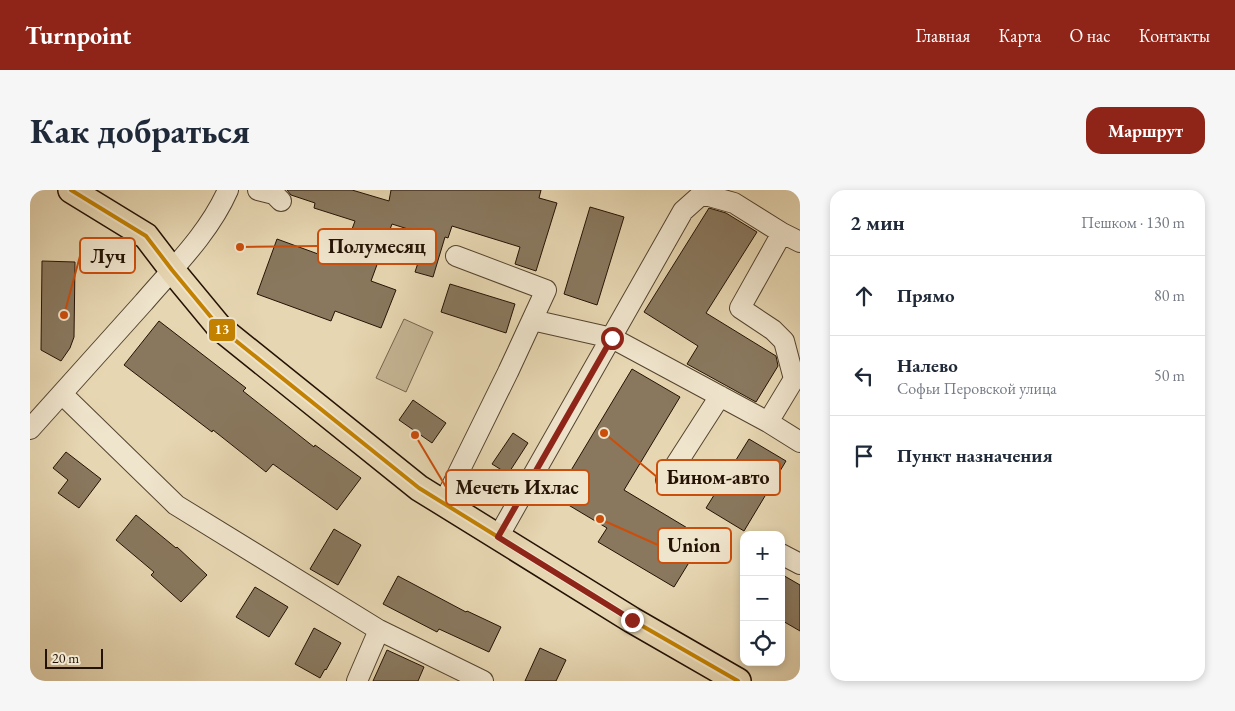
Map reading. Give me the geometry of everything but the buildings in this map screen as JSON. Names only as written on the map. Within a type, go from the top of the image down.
[{"type":"main road","points":[[71,190],[146,236],[220,328],[419,488],[632,620],[738,681]]},
{"type":"street","points":[[30,430],[172,270],[205,230],[222,204],[228,190]]},
{"type":"street","points":[[258,190],[274,194],[281,201]]},
{"type":"street","points":[[498,537],[684,211],[702,194],[734,203],[800,242]]},
{"type":"street","points":[[768,422],[794,379],[784,341],[773,330],[740,308],[782,233]]},
{"type":"street","points":[[444,504],[546,290],[456,256]]},
{"type":"street","points":[[532,320],[612,338],[768,422],[800,442]]},
{"type":"street","points":[[62,394],[176,506],[379,630],[483,681]]},
{"type":"street","points":[[666,480],[720,396]]},
{"type":"street","points":[[785,556],[800,564]]},
{"type":"street","points":[[357,681],[379,630]]},
{"type":"shaded area","points":[[404,319],[433,332],[406,392],[376,378]]},
{"type":"transit line","name":"13","points":[[71,190],[146,236],[220,328],[419,488],[632,620],[738,681]]},
{"type":"place","name":"Полумесяц","points":[[240,247]]},
{"type":"place","name":"Луч","points":[[64,315]]},
{"type":"place","name":"Бином-авто","points":[[604,433]]},
{"type":"place","name":"Мечеть Ихлас","points":[[415,435]]},
{"type":"place","name":"Union","points":[[600,519]]},
{"type":"route","points":[[612,338],[498,537],[632,620]]}]
